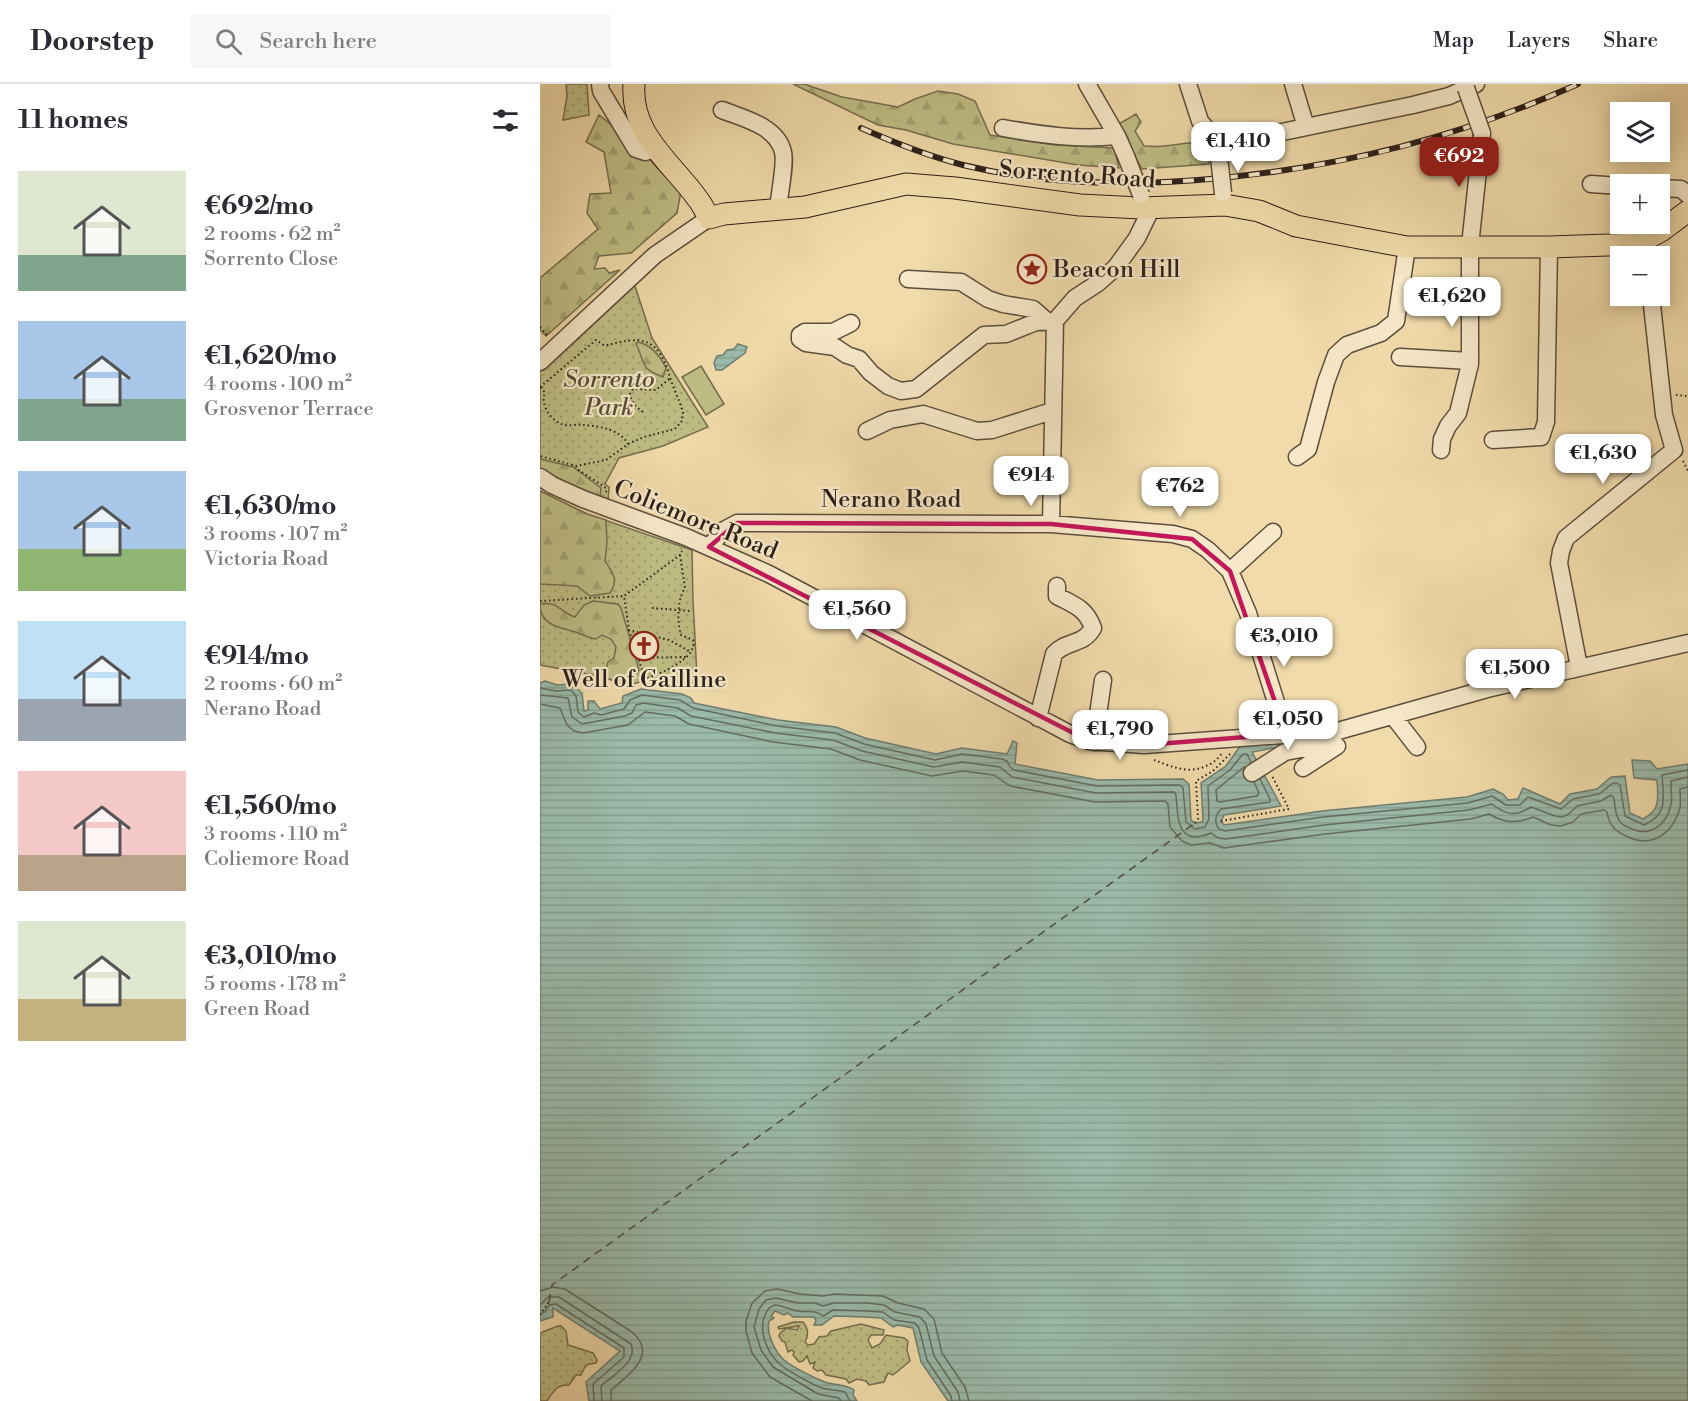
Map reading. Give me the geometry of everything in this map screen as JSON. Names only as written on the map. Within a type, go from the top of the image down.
[{"type":"main road","points":[[634,84],[639,121],[647,138],[698,199],[709,218]]},
{"type":"main road","name":"Sorrento Road","points":[[709,218],[724,214],[805,207],[906,184],[1080,205],[1224,199],[1296,226],[1407,247],[1610,249]]},
{"type":"main road","name":"Sorrento Road","points":[[1644,246],[1688,211]]},
{"type":"street","points":[[600,84],[601,91],[636,149],[645,152],[655,149]]},
{"type":"street","points":[[851,323],[833,332],[805,332],[800,335],[800,339],[806,343],[835,347],[859,359],[871,373],[888,386],[901,391],[916,389],[984,335],[1006,334],[1036,322],[1051,321],[1075,298],[1098,283],[1116,267],[1137,238],[1145,203],[1117,136],[1087,84]]},
{"type":"street","points":[[1188,84],[1200,121],[1219,151],[1224,199]]},
{"type":"street","points":[[1293,84],[1306,127]]},
{"type":"street","points":[[1219,151],[1306,127],[1449,96],[1471,86],[1482,133],[1470,246],[1470,361],[1458,413],[1442,439],[1441,450]]},
{"type":"street","points":[[722,110],[763,126],[777,140],[783,153],[778,209]]},
{"type":"street","points":[[1003,128],[1049,137],[1089,139],[1117,136]]},
{"type":"street","points":[[1591,184],[1610,185]]},
{"type":"street","points":[[1670,188],[1681,189],[1688,195]]},
{"type":"street","name":"Sorrento Road","points":[[540,362],[655,255],[709,218]]},
{"type":"street","points":[[1298,457],[1308,449],[1326,382],[1336,355],[1347,345],[1381,333],[1396,321],[1407,247]]},
{"type":"street","points":[[1493,440],[1541,437],[1546,422],[1549,247]]},
{"type":"street","points":[[908,279],[961,282],[988,299],[1033,309],[1051,321]]},
{"type":"street","points":[[1579,667],[1559,563],[1566,538],[1674,450],[1664,415],[1652,306]]},
{"type":"street","points":[[1051,321],[1051,524]]},
{"type":"street","points":[[1400,357],[1470,361]]},
{"type":"street","points":[[867,431],[890,420],[923,414],[977,431],[992,430],[1052,411]]},
{"type":"street","name":"Coliemore Road","points":[[540,477],[552,485],[599,505],[686,537],[769,574],[1038,718],[1070,734],[1094,741],[1144,745],[1338,731],[1487,688],[1688,643]]},
{"type":"street","name":"Nerano Road","points":[[709,547],[724,530],[737,523],[1051,524],[1183,536],[1208,550],[1230,571]]},
{"type":"street","points":[[1274,532],[1230,571],[1248,613],[1286,734]]},
{"type":"street","points":[[1038,718],[1054,654],[1058,649],[1089,636],[1093,628],[1090,618],[1076,605],[1070,600],[1057,596],[1057,586]]},
{"type":"street","points":[[1094,741],[1103,680]]},
{"type":"street","points":[[1393,716],[1416,739]]},
{"type":"street","points":[[1252,773],[1285,752],[1323,745],[1338,731],[1343,741],[1303,768]]},
{"type":"path","points":[[540,456],[576,465],[606,460],[628,444],[644,436],[675,429],[682,421],[683,413],[663,357],[653,346],[627,340],[605,346],[595,338],[540,387],[545,393],[542,399],[543,407],[565,425],[582,424],[611,430],[625,438],[628,444]]},
{"type":"path","points":[[644,412],[631,401],[630,394],[633,389],[656,390],[670,378]]},
{"type":"path","points":[[576,465],[577,469],[603,486]]},
{"type":"path","points":[[624,596],[629,630],[645,679],[668,670],[687,657],[694,644],[693,640],[681,635],[679,628],[681,593],[685,588],[681,555],[686,537]]},
{"type":"path","points":[[540,601],[624,596],[681,555]]},
{"type":"path","points":[[652,608],[690,610]]},
{"type":"path","points":[[629,630],[669,640],[691,652]]},
{"type":"path","points":[[639,658],[642,645]]},
{"type":"path","points":[[639,658],[687,657]]},
{"type":"path","points":[[1144,745],[1154,759],[1184,770],[1205,767],[1219,758],[1232,737],[1238,741],[1229,755],[1213,771],[1196,781],[1198,819],[1195,823]]},
{"type":"path","points":[[1221,821],[1289,809],[1272,774]]},
{"type":"path","points":[[540,1315],[549,1302]]},
{"type":"highlighted area","points":[[737,523],[1051,524],[1192,539],[1230,571],[1286,734],[1144,745],[1089,741],[709,547]]},
{"type":"green space","points":[[566,84],[587,84],[589,115],[563,120],[567,96]]},
{"type":"green space","points":[[793,84],[804,84],[842,97],[898,107],[938,91],[958,94],[975,101],[990,135],[1056,145],[1114,148],[1119,168],[1078,165],[953,144],[906,130],[878,125]]},
{"type":"green space","points":[[625,114],[634,137],[641,147],[681,191],[677,213],[631,253],[599,256],[594,269],[605,268],[609,273],[620,270],[546,336],[540,330],[540,278],[598,229],[587,213],[590,194],[611,193],[604,152],[586,142],[599,115],[617,129]]},
{"type":"green space","points":[[1136,114],[1141,122],[1135,131],[1144,146],[1202,144],[1208,146],[1209,164],[1142,169],[1117,125]]},
{"type":"green space","name":"Sorrento Park","points":[[633,280],[652,338],[708,427],[663,446],[619,458],[605,484],[609,487],[608,501],[540,468],[540,368]]},
{"type":"green space","points":[[638,342],[651,348],[661,359],[666,368],[663,377],[646,368],[636,344]]},
{"type":"green space","points":[[701,366],[724,404],[706,415],[682,377]]},
{"type":"green space","points":[[540,459],[573,467],[601,488],[600,498],[540,468]]},
{"type":"green space","points":[[540,491],[587,514],[692,550],[697,677],[692,684],[664,678],[644,680],[629,686],[603,677],[540,665]]},
{"type":"green space","points":[[540,491],[587,514],[606,520],[605,561],[614,580],[610,593],[590,596],[577,586],[540,584]]},
{"type":"green space","points":[[593,601],[618,604],[621,608],[639,670],[625,685],[604,677],[608,662],[614,658],[616,647],[611,639],[602,635],[593,639],[553,625],[541,612],[540,604],[546,603],[555,605],[575,617],[584,605]]},
{"type":"green space","points":[[794,1322],[805,1324],[807,1334],[805,1342],[808,1345],[814,1344],[819,1337],[827,1336],[831,1331],[861,1324],[884,1330],[883,1335],[871,1335],[868,1340],[872,1348],[880,1344],[886,1335],[904,1338],[908,1341],[907,1350],[910,1361],[893,1375],[888,1373],[884,1382],[869,1385],[866,1381],[857,1379],[849,1383],[846,1379],[826,1375],[822,1370],[817,1371],[813,1368],[815,1362],[810,1364],[807,1356],[799,1362],[792,1350],[788,1352],[785,1342],[779,1336],[780,1333],[787,1328],[797,1330],[799,1326],[779,1329],[778,1327]]},
{"type":"green space","points":[[558,1326],[566,1331],[568,1345],[593,1353],[597,1360],[596,1363],[586,1366],[581,1375],[576,1375],[569,1385],[556,1389],[547,1401],[540,1401],[540,1333]]},
{"type":"water","points":[[738,344],[747,347],[745,353],[722,370],[716,370],[714,363],[717,356],[734,349]]},
{"type":"water","points":[[545,681],[557,685],[572,684],[582,693],[584,711],[588,710],[588,701],[594,701],[600,709],[622,703],[623,696],[641,689],[682,694],[691,698],[694,703],[778,720],[836,727],[865,738],[936,754],[962,748],[1007,754],[1013,741],[1017,743],[1015,764],[1098,780],[1183,779],[1189,784],[1191,820],[1195,823],[1202,822],[1203,819],[1201,783],[1226,766],[1241,745],[1289,741],[1289,745],[1252,752],[1281,806],[1224,815],[1221,821],[1224,825],[1322,811],[1467,797],[1493,789],[1503,794],[1508,800],[1518,799],[1523,788],[1560,804],[1570,794],[1597,789],[1611,777],[1625,776],[1630,813],[1643,819],[1656,807],[1657,780],[1634,778],[1632,760],[1650,761],[1657,769],[1688,764],[1688,1401],[948,1401],[921,1362],[913,1328],[898,1325],[893,1327],[881,1318],[834,1316],[822,1325],[814,1325],[816,1321],[814,1317],[793,1317],[788,1313],[784,1315],[775,1311],[771,1316],[774,1318],[769,1321],[768,1326],[772,1342],[781,1357],[822,1381],[854,1390],[853,1395],[857,1401],[589,1401],[586,1382],[620,1351],[553,1308],[553,1317],[540,1321],[540,683]]},
{"type":"ferry route","points":[[549,1302],[552,1285],[1195,823]]},
{"type":"railway","points":[[861,128],[937,158],[992,171],[1080,182],[1168,182],[1296,169],[1392,149],[1486,121],[1578,84]]},
{"type":"place","name":"Beacon Hill","points":[[1032,269]]},
{"type":"place","name":"Well of Gailline","points":[[644,646]]}]
